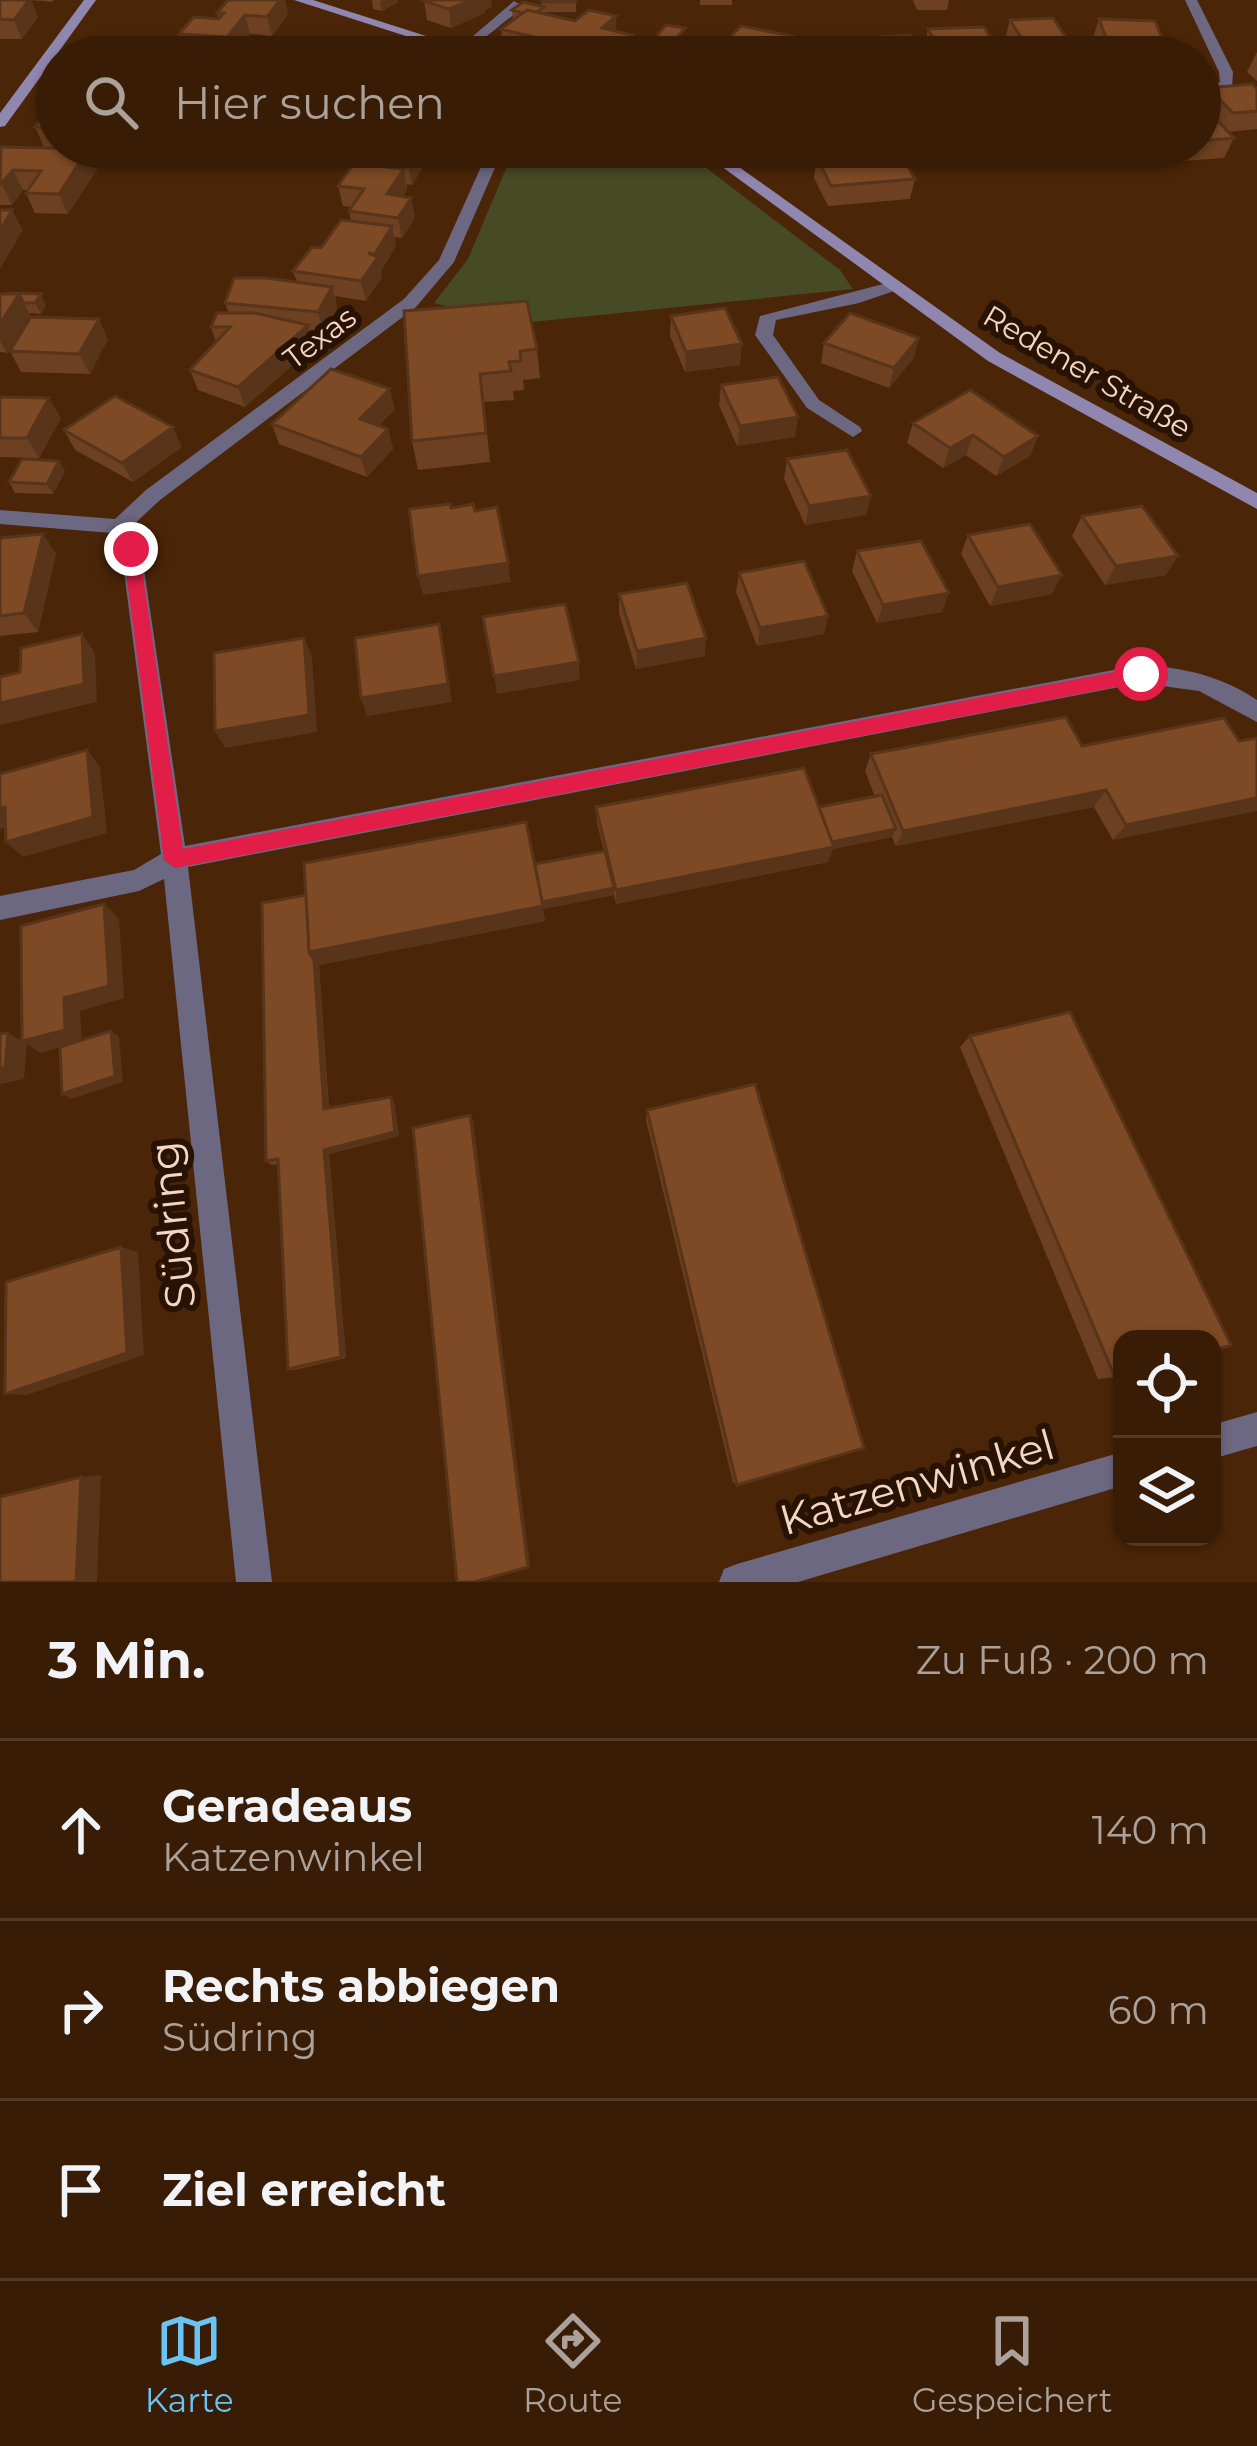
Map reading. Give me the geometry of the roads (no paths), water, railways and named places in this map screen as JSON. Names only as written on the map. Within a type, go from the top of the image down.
[{"type":"street","points":[[64,36],[90,0]]},
{"type":"street","points":[[301,0],[418,36]]},
{"type":"street","points":[[1191,0],[1208,36]]},
{"type":"street","points":[[1221,62],[1227,84],[1221,87]]},
{"type":"street","points":[[0,123],[36,74]]},
{"type":"street","name":"Texas","points":[[119,526],[153,495],[410,303],[446,262],[488,168]]},
{"type":"street","name":"Redener Straße","points":[[731,168],[994,357],[1257,502]]},
{"type":"street","points":[[853,431],[813,404],[764,334],[768,316],[891,287]]},
{"type":"street","points":[[0,517],[119,526]]},
{"type":"street","name":"Südring","points":[[119,526],[131,549],[175,860],[254,1582]]},
{"type":"street","points":[[0,908],[139,880],[175,860],[1141,674],[1180,674],[1237,696],[1257,713]]},
{"type":"street","points":[[1221,1439],[1257,1429]]},
{"type":"street","name":"Katzenwinkel","points":[[737,1582],[1113,1471]]},
{"type":"lane","points":[[480,36],[513,10],[514,4]]}]
